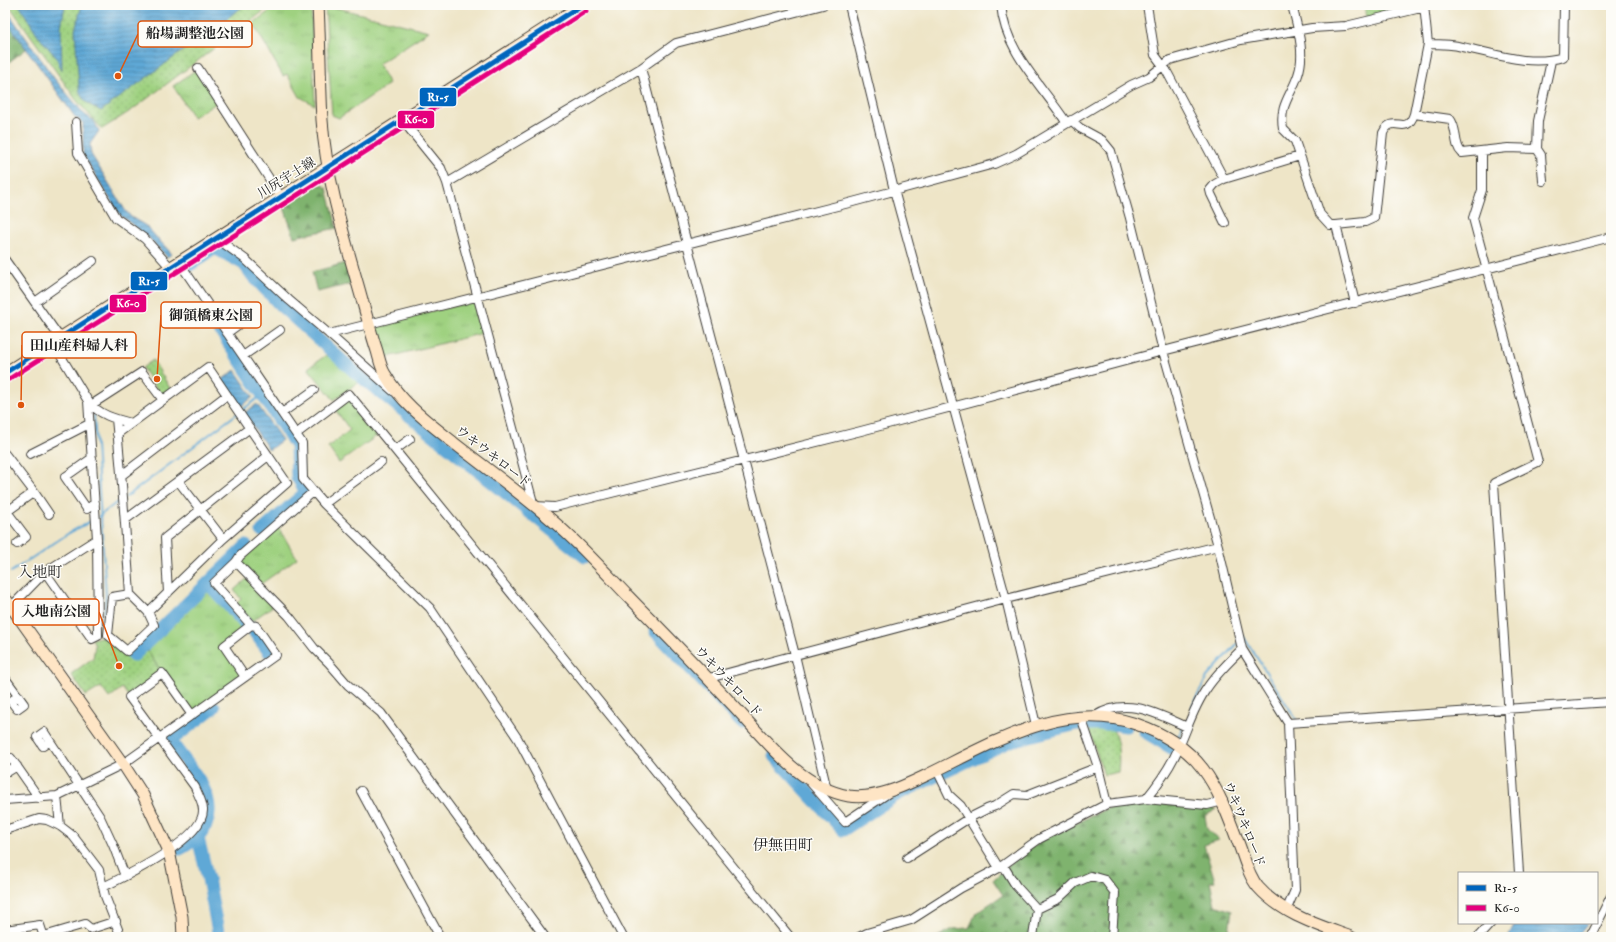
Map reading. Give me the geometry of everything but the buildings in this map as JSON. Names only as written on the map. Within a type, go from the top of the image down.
[{"type":"street","name":"ウキウキロード","points":[[318,5],[321,50],[322,121],[329,168],[368,323],[384,374],[411,408],[563,530],[709,678],[780,755],[805,776],[828,790],[857,797],[893,790],[1009,735],[1036,725],[1095,716],[1122,719],[1164,736],[1180,746],[1197,760],[1213,781],[1223,801],[1252,878],[1260,888],[1286,911],[1351,937]]},
{"type":"street","name":"川尻宇土線","points":[[5,373],[403,121],[582,5]]},
{"type":"street","points":[[447,183],[641,68],[676,43],[823,5]]},
{"type":"street","points":[[849,5],[894,190],[1006,599],[1036,725]]},
{"type":"street","points":[[1002,5],[1010,38],[1016,51],[1069,121],[1102,140],[1111,151],[1141,260],[1163,351],[1218,546],[1242,649],[1288,723],[1295,890],[1286,911]]},
{"type":"street","points":[[1147,5],[1155,55],[1166,70],[1224,179]]},
{"type":"street","points":[[329,334],[368,323],[477,298],[687,243],[849,203],[994,164],[1016,154],[1131,85],[1149,77],[1170,60],[1241,40],[1298,30],[1346,26],[1425,6],[1428,44],[1414,114],[1408,125],[1392,124],[1386,127],[1383,133],[1374,218],[1365,222],[1330,225],[1320,214],[1295,141],[1283,129],[1281,119],[1282,110],[1299,74],[1301,50],[1298,30],[1292,5]]},
{"type":"street","points":[[1428,44],[1460,46],[1523,61],[1551,61],[1563,57],[1564,5]]},
{"type":"street","points":[[1543,181],[1541,155],[1537,149],[1538,121],[1551,61]]},
{"type":"street","points":[[198,68],[281,197]]},
{"type":"street","points":[[641,68],[795,655],[828,790]]},
{"type":"street","points":[[1414,114],[1450,119],[1453,124],[1460,152],[1508,148],[1537,149]]},
{"type":"street","points":[[403,121],[441,168],[447,183],[534,506],[555,507],[954,407],[1163,351],[1611,237]]},
{"type":"street","points":[[76,122],[78,153],[116,218],[145,239],[175,264],[227,333],[302,443],[304,479],[313,492],[411,588],[430,608],[447,632],[518,739],[623,937]]},
{"type":"street","points":[[1482,151],[1482,190],[1473,218],[1538,462],[1494,482],[1519,872]]},
{"type":"street","points":[[1225,223],[1210,190],[1215,184],[1224,179],[1300,156]]},
{"type":"street","points":[[1336,225],[1356,303]]},
{"type":"street","points":[[216,238],[245,259],[411,408]]},
{"type":"street","points":[[5,260],[35,302],[90,403],[96,410],[116,419],[131,423]]},
{"type":"street","points":[[35,302],[93,261]]},
{"type":"street","points":[[227,333],[246,320]]},
{"type":"street","points":[[243,356],[280,330]]},
{"type":"street","points":[[117,434],[208,368],[287,483],[223,539],[148,612]]},
{"type":"street","points":[[90,403],[142,372],[162,400]]},
{"type":"street","points":[[282,413],[314,390]]},
{"type":"street","points":[[296,434],[349,394],[790,937]]},
{"type":"street","points":[[122,475],[227,396]]},
{"type":"street","points":[[45,572],[92,639],[98,636],[97,539],[89,424],[90,403]]},
{"type":"street","points":[[116,419],[122,475],[130,594],[148,612],[154,625],[127,651],[108,635],[112,597],[130,594]]},
{"type":"street","points":[[30,454],[89,424]]},
{"type":"street","points":[[125,520],[179,482],[250,428]]},
{"type":"street","points":[[395,450],[410,438]]},
{"type":"street","points":[[5,454],[8,464],[34,492],[49,514]]},
{"type":"street","points":[[168,593],[165,538],[268,456]]},
{"type":"street","points":[[92,458],[65,477],[87,509],[95,503]]},
{"type":"street","points":[[324,504],[382,462]]},
{"type":"street","points":[[179,482],[223,539]]},
{"type":"street","points":[[18,544],[26,537],[6,511],[34,492]]},
{"type":"street","points":[[5,800],[57,796],[124,764],[276,654],[256,626],[251,625],[214,583],[236,562],[240,556],[313,492]]},
{"type":"street","points":[[97,539],[45,572],[7,606],[124,764],[143,795],[169,851],[182,917],[183,937]]},
{"type":"street","points":[[709,678],[1006,599],[1218,546]]},
{"type":"street","points":[[236,562],[289,616],[314,648],[348,685],[381,713],[545,937]]},
{"type":"street","points":[[245,677],[224,646],[251,625]]},
{"type":"street","points":[[1146,799],[1169,768],[1206,688],[1242,649]]},
{"type":"street","points":[[103,887],[169,851],[192,833],[200,822],[204,811],[202,801],[195,787],[129,697],[162,673],[192,715]]},
{"type":"street","points":[[5,678],[19,696]]},
{"type":"street","points":[[1288,723],[1611,702]]},
{"type":"street","points":[[1095,716],[1105,710],[1120,706],[1143,709],[1157,713],[1187,727]]},
{"type":"street","points":[[1081,717],[1098,767],[1107,804]]},
{"type":"street","points":[[50,741],[100,817],[125,876]]},
{"type":"street","points":[[5,762],[11,758],[39,798]]},
{"type":"street","points":[[5,765],[9,771],[17,766]]},
{"type":"street","points":[[907,858],[969,818],[995,806],[1014,794],[1027,795],[1098,767]]},
{"type":"street","points":[[937,770],[949,795],[961,806],[1001,867],[1016,886],[1037,908]]},
{"type":"street","points":[[805,776],[845,822],[893,790]]},
{"type":"street","points":[[361,791],[440,937]]},
{"type":"street","points":[[57,796],[60,826]]},
{"type":"street","points":[[859,937],[867,933],[911,920],[961,888],[1001,867],[1039,839],[1107,804],[1146,799],[1207,805],[1223,801]]},
{"type":"street","points":[[5,830],[39,819],[47,820],[60,826],[73,836],[99,870],[105,896],[121,937]]},
{"type":"street","points":[[1037,908],[1058,899],[1074,883],[1091,876],[1105,880],[1115,893],[1112,937]]},
{"type":"street","points":[[1598,922],[1611,896]]},
{"type":"street","points":[[1033,937],[1037,908]]},
{"type":"street","points":[[5,930],[40,925],[44,937],[85,924],[91,929],[116,921]]},
{"type":"street","points":[[1478,937],[1490,924]]},
{"type":"street","points":[[1588,937],[1593,932],[1597,924]]},
{"type":"green space","points":[[9,5],[272,5],[132,110],[102,129],[77,101]]},
{"type":"green space","points":[[278,5],[311,5],[315,105],[300,97],[287,74],[283,76],[253,23]]},
{"type":"green space","points":[[325,5],[429,31],[378,64],[389,84],[339,118],[332,115]]},
{"type":"green space","points":[[1364,5],[1391,5],[1393,10],[1367,18]]},
{"type":"green space","points":[[5,17],[26,49],[5,65]]},
{"type":"green space","points":[[197,69],[218,102],[193,117],[173,86]]},
{"type":"green space","points":[[313,184],[323,185],[327,188],[337,228],[294,237],[283,204]]},
{"type":"green space","points":[[346,263],[352,284],[317,292],[312,272]]},
{"type":"green space","points":[[475,301],[483,333],[384,358],[372,325]]},
{"type":"green space","points":[[329,353],[359,382],[334,400],[308,368]]},
{"type":"green space","points":[[153,360],[171,390],[162,396],[142,368]]},
{"type":"green space","points":[[349,397],[378,435],[339,463],[328,447],[350,430],[334,408]]},
{"type":"green space","points":[[278,527],[297,558],[261,584],[240,561],[240,558]]},
{"type":"green space","points":[[247,579],[273,606],[252,621],[237,603],[241,599],[234,590]]},
{"type":"green space","points":[[207,589],[245,630],[224,646],[245,677],[192,715],[145,648]]},
{"type":"green space","points":[[108,635],[127,651],[133,659],[145,648],[162,673],[129,697],[122,688],[109,698],[101,687],[86,696],[71,674],[93,658],[95,645],[92,639]]},
{"type":"green space","points":[[1086,721],[1105,722],[1110,725],[1118,744],[1118,772],[1104,775]]},
{"type":"green space","points":[[1145,803],[1177,804],[1217,809],[1205,816],[1207,829],[1219,840],[1204,845],[1215,881],[1210,882],[1215,905],[1232,911],[1228,937],[937,937],[953,929],[969,928],[976,913],[1003,895],[993,880],[1013,861],[1043,839],[1108,808]]},
{"type":"water","points":[[19,5],[65,5],[61,27],[62,71],[56,57],[39,37]]},
{"type":"water","points":[[82,5],[245,5],[101,111],[90,105],[84,99],[79,88],[75,30]]},
{"type":"water","points":[[5,8],[54,78],[84,114],[94,121],[99,131],[90,144],[91,154],[125,210],[131,217],[146,226],[172,254],[167,257],[149,238],[120,215],[83,155],[83,123],[75,117],[5,19]]},
{"type":"water","points":[[235,370],[253,397],[240,407],[222,380]]},
{"type":"water","points":[[257,404],[282,440],[269,450],[244,413]]},
{"type":"water","points":[[1514,924],[1587,925],[1577,937],[1508,937]]},
{"type":"waterway","points":[[188,266],[215,248],[244,264],[252,275],[282,307],[355,372],[585,557]]},
{"type":"waterway","points":[[220,330],[296,446],[297,477],[306,492],[262,531]]},
{"type":"waterway","points":[[241,411],[263,394]]},
{"type":"waterway","points":[[126,497],[238,413]]},
{"type":"waterway","points":[[94,415],[106,595],[102,634]]},
{"type":"waterway","points":[[98,517],[120,500]]},
{"type":"waterway","points":[[11,572],[69,533],[93,520]]},
{"type":"waterway","points":[[133,656],[246,546]]},
{"type":"waterway","points":[[208,583],[245,624]]},
{"type":"waterway","points":[[252,629],[269,652]]},
{"type":"waterway","points":[[655,631],[742,723]]},
{"type":"waterway","points":[[1242,637],[1243,636],[1296,719]]},
{"type":"waterway","points":[[1192,707],[1207,677],[1238,643]]},
{"type":"waterway","points":[[214,707],[174,738],[172,743],[197,777],[208,800],[209,813],[206,825],[198,838],[208,879],[219,937]]},
{"type":"waterway","points":[[774,756],[843,830],[898,794],[1010,741],[1077,724],[1113,724],[1126,726]]},
{"type":"waterway","points":[[1177,740],[1183,727]]},
{"type":"waterway","points":[[1145,732],[1173,749]]},
{"type":"waterway","points":[[180,849],[198,838]]},
{"type":"transit line","name":"R1-5","points":[[5,373],[582,5]]},
{"type":"transit line","name":"K6-0","points":[[9,379],[586,11]]},
{"type":"place","name":"船場調整池公園","points":[[118,76]]},
{"type":"place","name":"御領橋東公園","points":[[157,379]]},
{"type":"place","name":"田山産科婦人科","points":[[21,405]]},
{"type":"place","name":"入地南公園","points":[[119,666]]},
{"type":"district","name":"入地町","points":[[40,572]]},
{"type":"district","name":"伊無田町","points":[[783,845]]}]
